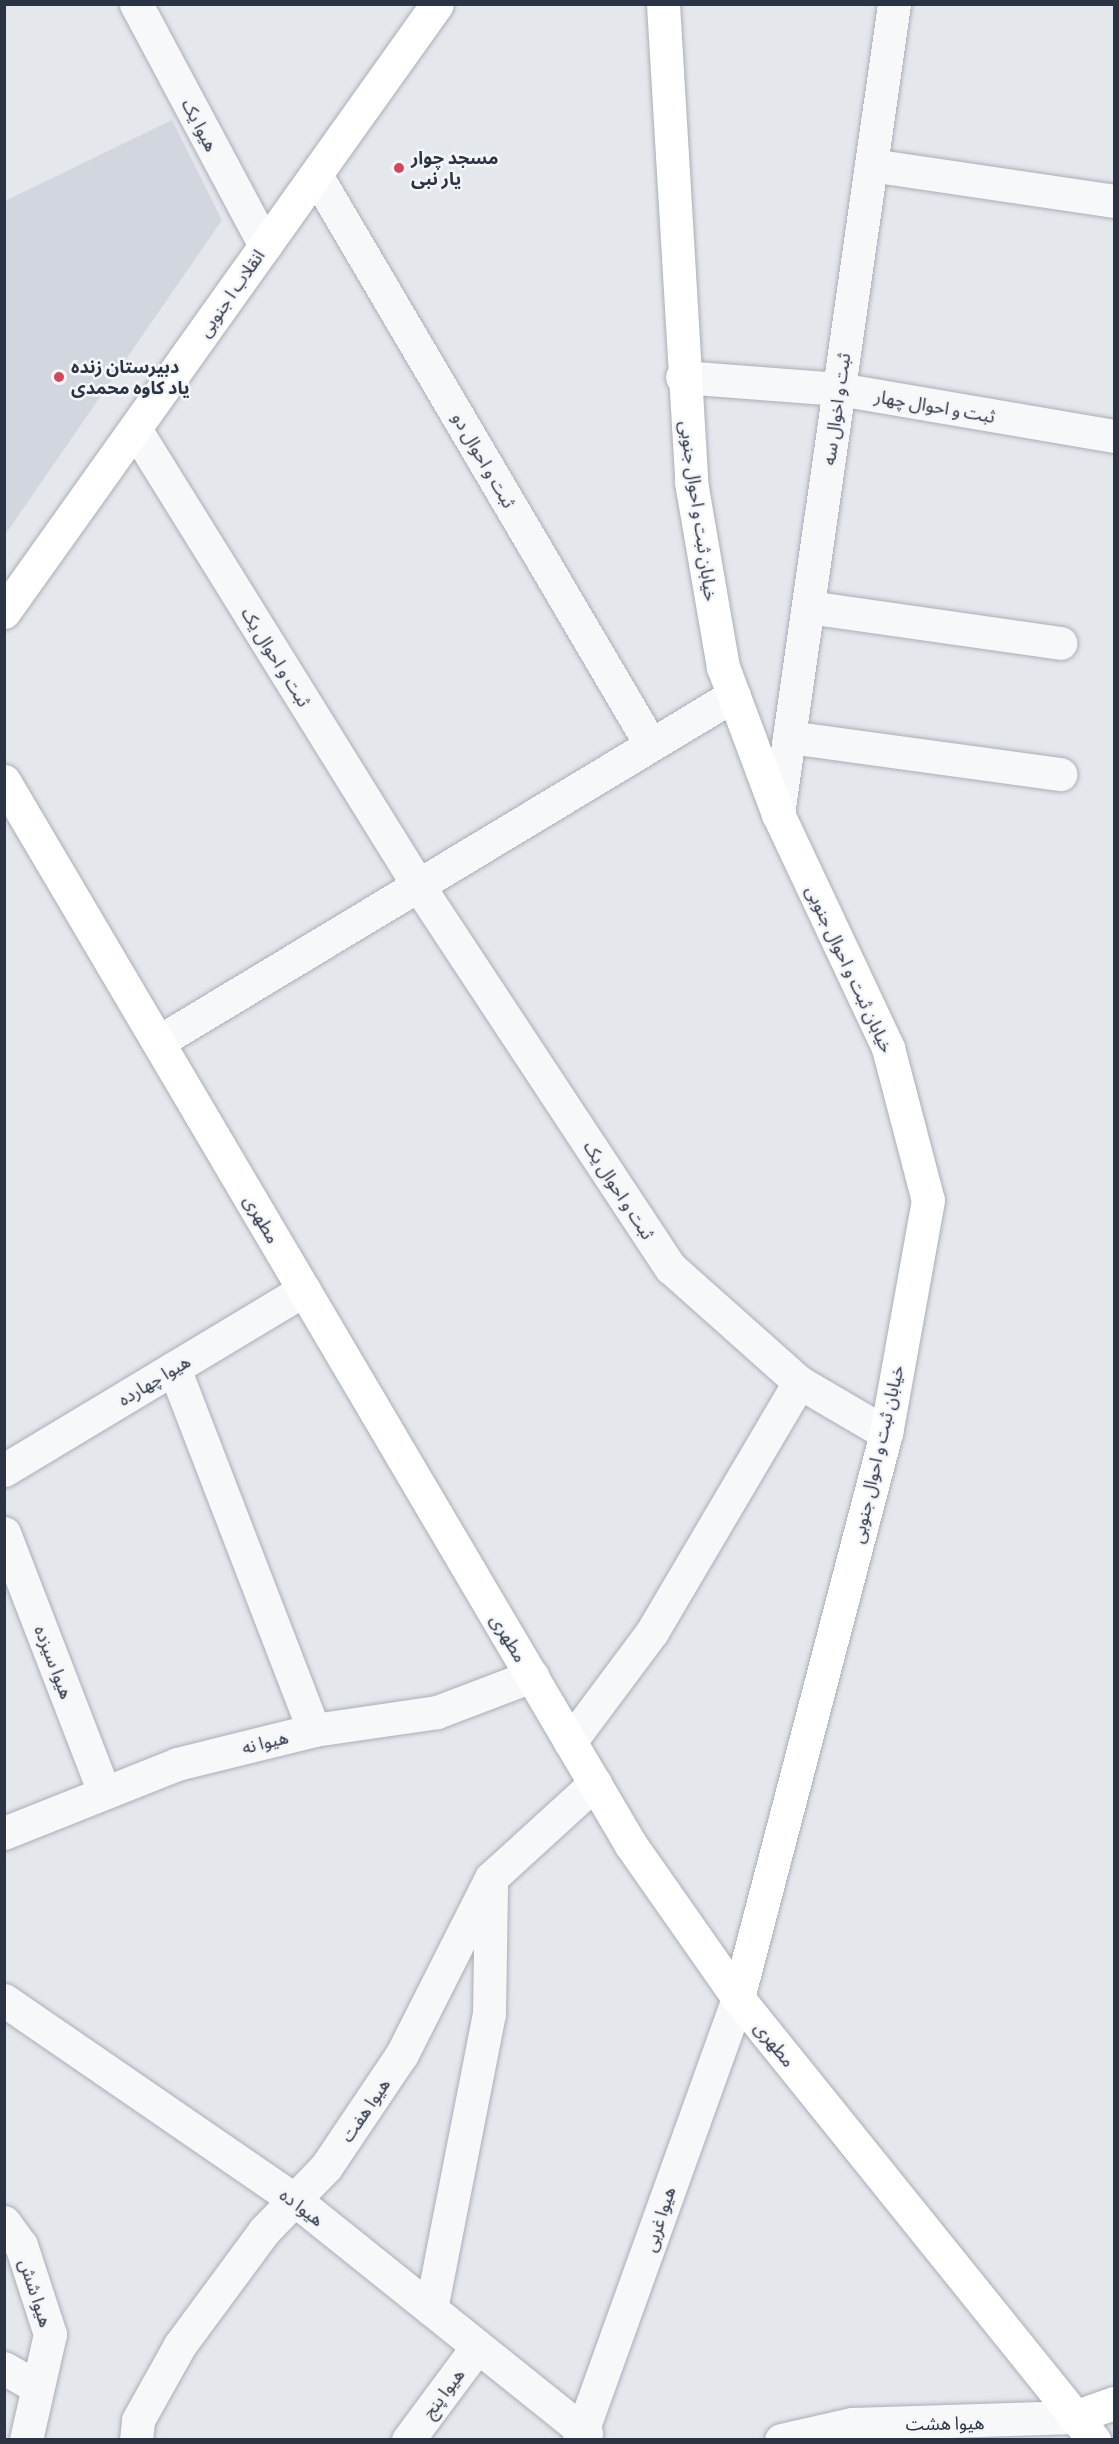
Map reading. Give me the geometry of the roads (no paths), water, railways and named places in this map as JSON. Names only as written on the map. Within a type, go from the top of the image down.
[{"type":"main road","name":"انقلاب ا جنوبی","points":[[4,612],[437,4]]},
{"type":"main road","name":"خیابان ثبت و احوال جنوبی","points":[[663,4],[682,377],[691,482],[723,667],[778,814],[888,1048],[928,1200],[886,1433],[738,1998]]},
{"type":"main road","name":"مطهری","points":[[4,781],[631,1845],[738,1998],[1084,2428]]},
{"type":"main road","points":[[1084,2428],[1114,2403]]},
{"type":"street","name":"هیوا یک","points":[[136,4],[265,246]]},
{"type":"street","name":"ثبت و اخوال سه","points":[[778,814],[894,4]]},
{"type":"street","points":[[871,165],[1114,201]]},
{"type":"street","name":"ثبت و احوال دو","points":[[316,175],[651,745]]},
{"type":"street","name":"ثبت و احوال چهار","points":[[682,377],[839,389],[1114,436]]},
{"type":"street","name":"ثبت و احوال یک","points":[[135,429],[418,885],[671,1268],[799,1382],[886,1433]]},
{"type":"street","points":[[808,607],[1060,643]]},
{"type":"street","points":[[158,1042],[734,695]]},
{"type":"street","points":[[789,738],[1060,774]]},
{"type":"street","name":"هیوا چهارده","points":[[4,1470],[304,1290]]},
{"type":"street","points":[[174,1368],[314,1730]]},
{"type":"street","points":[[570,1742],[652,1632],[799,1382]]},
{"type":"street","name":"هیوا سیزده","points":[[4,1533],[104,1792]]},
{"type":"street","name":"هیوا نه","points":[[4,1833],[177,1764],[314,1730],[437,1712],[532,1676]]},
{"type":"street","name":"هیوا هفت","points":[[136,2439],[138,2420],[180,2345],[264,2231],[326,2168],[402,2054],[491,1878],[595,1783]]},
{"type":"street","points":[[431,2309],[489,2014],[491,1878]]},
{"type":"street","name":"هیوا غربی","points":[[583,2436],[738,1998]]},
{"type":"street","name":"هیوا ده","points":[[4,2000],[295,2200],[431,2309],[583,2436]]},
{"type":"street","name":"هیوا شش","points":[[10,2246],[50,2334],[26,2439]]},
{"type":"street","name":"هیوا پنج","points":[[408,2439],[477,2347]]},
{"type":"street","points":[[4,2368],[37,2387]]},
{"type":"street","name":"هیوا هشت","points":[[781,2439],[852,2424],[1084,2428]]},
{"type":"place","name":"مسجد چوار یار نبی","points":[[399,168]]},
{"type":"place","name":"دبیرستان زنده یاد کاوه محمدی","points":[[59,377]]}]
